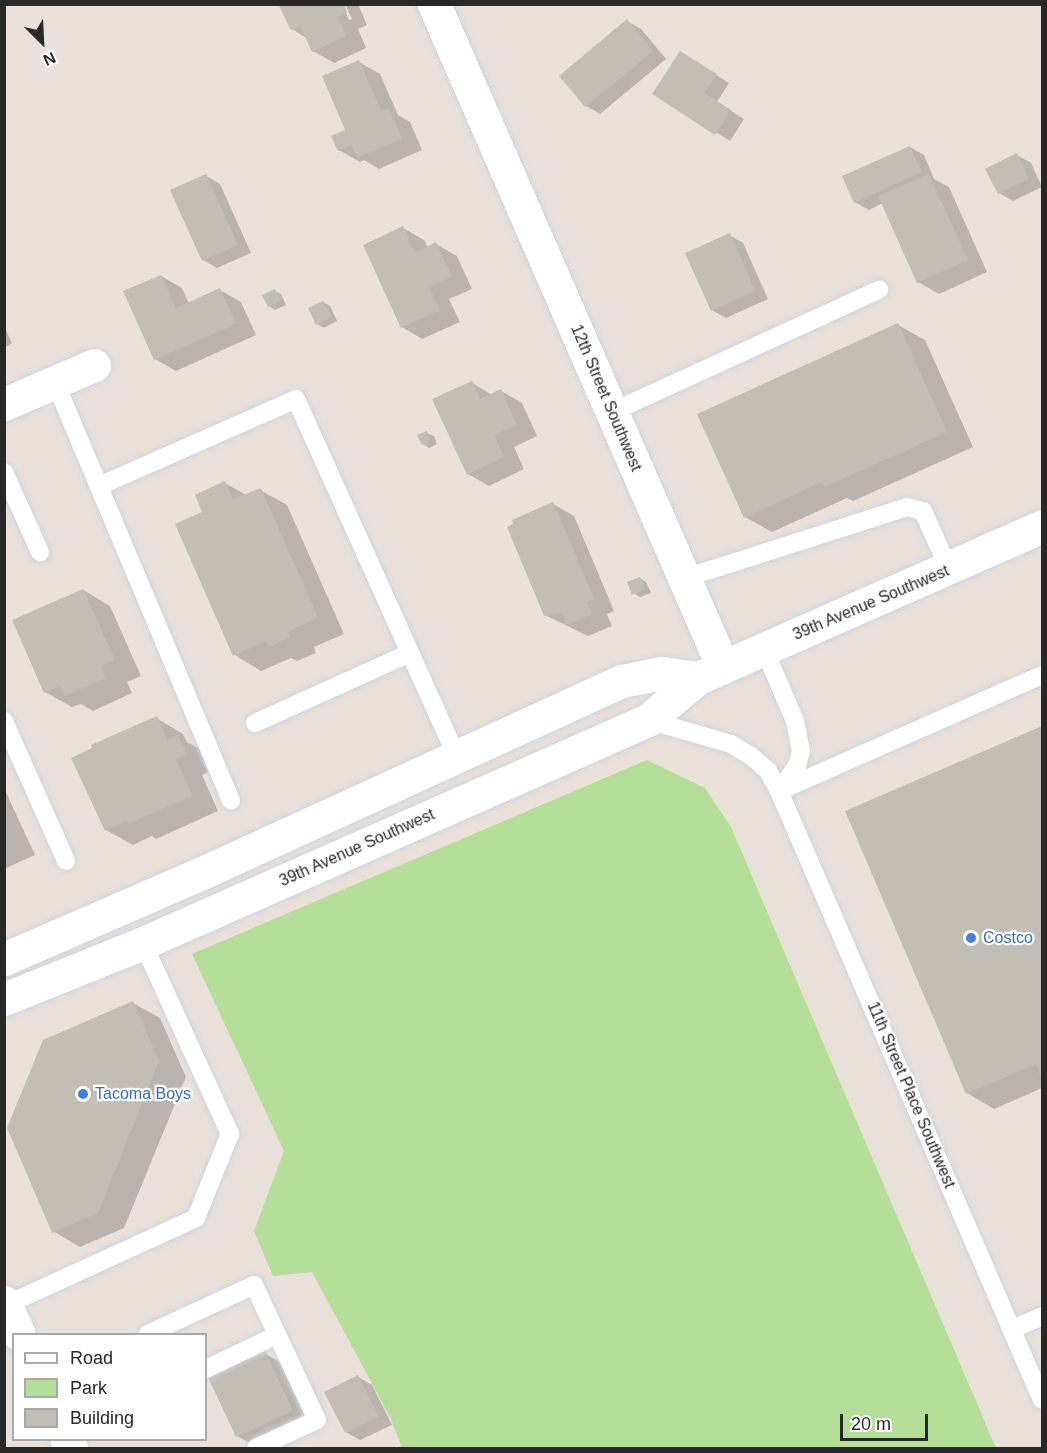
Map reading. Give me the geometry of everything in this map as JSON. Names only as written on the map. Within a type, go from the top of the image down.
[{"type":"main road","name":"12th Street Southwest","points":[[434,4],[685,578],[711,672]]},
{"type":"main road","points":[[4,404],[94,365]]},
{"type":"main road","name":"39th Avenue Southwest","points":[[4,999],[143,943],[648,720],[711,672],[949,569],[1042,526]]},
{"type":"main road","points":[[4,959],[622,681],[662,673],[711,672]]},
{"type":"main road","points":[[5,1303],[18,1333]]},
{"type":"lane","points":[[612,412],[879,290]]},
{"type":"lane","points":[[55,382],[231,800]]},
{"type":"lane","points":[[99,486],[296,399],[456,757]]},
{"type":"lane","points":[[4,472],[40,552]]},
{"type":"lane","points":[[685,578],[907,507],[922,511],[949,569]]},
{"type":"lane","points":[[764,649],[795,722],[801,751],[797,766],[779,791]]},
{"type":"lane","points":[[255,723],[410,653]]},
{"type":"lane","points":[[779,791],[1042,675]]},
{"type":"lane","name":"11th Street Place Southwest","points":[[648,720],[731,744],[751,756],[768,771],[779,791],[1042,1400]]},
{"type":"lane","points":[[4,721],[66,861]]},
{"type":"lane","points":[[5,1303],[196,1218],[230,1134],[143,943]]},
{"type":"lane","points":[[152,1333],[254,1285],[317,1420],[256,1449]]},
{"type":"lane","points":[[1012,1329],[1042,1316]]},
{"type":"lane","points":[[207,1369],[277,1335]]},
{"type":"green space","points":[[647,760],[705,788],[731,827],[996,1448],[402,1448],[391,1419],[312,1272],[273,1276],[254,1231],[284,1151],[192,954]]},
{"type":"building","points":[[283,4],[344,4],[347,13],[338,17],[346,36],[312,52],[300,26],[291,30],[279,6]]},
{"type":"building","points":[[627,19],[653,51],[585,107],[559,76]]},
{"type":"building","points":[[680,51],[717,74],[704,93],[731,110],[715,135],[652,94]]},
{"type":"building","points":[[359,60],[381,111],[389,108],[402,139],[357,158],[352,145],[338,151],[331,136],[345,130],[322,76]]},
{"type":"building","points":[[910,146],[922,172],[854,203],[842,176]]},
{"type":"building","points":[[1017,153],[1029,179],[998,194],[985,169]]},
{"type":"building","points":[[206,174],[238,245],[202,261],[170,190]]},
{"type":"building","points":[[929,174],[968,260],[917,283],[878,196]]},
{"type":"building","points":[[403,226],[415,253],[436,242],[452,277],[429,287],[440,310],[401,328],[363,245]]},
{"type":"building","points":[[730,233],[755,291],[711,311],[685,253]]},
{"type":"building","points":[[161,275],[176,308],[220,288],[236,324],[154,360],[123,291]]},
{"type":"building","points":[[275,289],[280,301],[268,307],[262,295]]},
{"type":"building","points":[[323,301],[332,317],[316,325],[308,308]]},
{"type":"building","points":[[898,323],[947,432],[825,487],[822,482],[744,518],[697,414]]},
{"type":"building","points":[[472,381],[480,399],[501,389],[517,425],[494,435],[504,457],[467,475],[432,399]]},
{"type":"building","points":[[427,431],[431,441],[422,445],[417,435]]},
{"type":"building","points":[[225,481],[233,499],[261,488],[318,618],[288,632],[290,637],[269,647],[266,641],[233,656],[175,524],[202,512],[195,495]]},
{"type":"building","points":[[553,502],[594,599],[587,602],[593,614],[566,625],[562,613],[544,616],[507,527],[513,524],[512,520]]},
{"type":"building","points":[[640,577],[645,589],[632,595],[627,582]]},
{"type":"building","points":[[83,589],[115,660],[101,666],[106,678],[65,696],[60,686],[44,693],[12,620]]},
{"type":"building","points":[[157,716],[167,740],[178,735],[187,755],[176,759],[192,796],[128,824],[126,821],[105,831],[71,758],[92,748],[91,745]]},
{"type":"building","name":"Costco","points":[[1042,726],[1042,1080],[1036,1064],[966,1094],[845,811]]},
{"type":"building","name":"Tacoma Boys","points":[[133,1001],[159,1061],[98,1213],[52,1233],[7,1128],[43,1040]]},
{"type":"building","points":[[265,1351],[293,1411],[236,1437],[208,1377]]},
{"type":"building","points":[[358,1375],[379,1417],[345,1433],[324,1392]]},
{"type":"place","name":"Costco","points":[[971,938]]},
{"type":"place","name":"Tacoma Boys","points":[[83,1094]]}]
